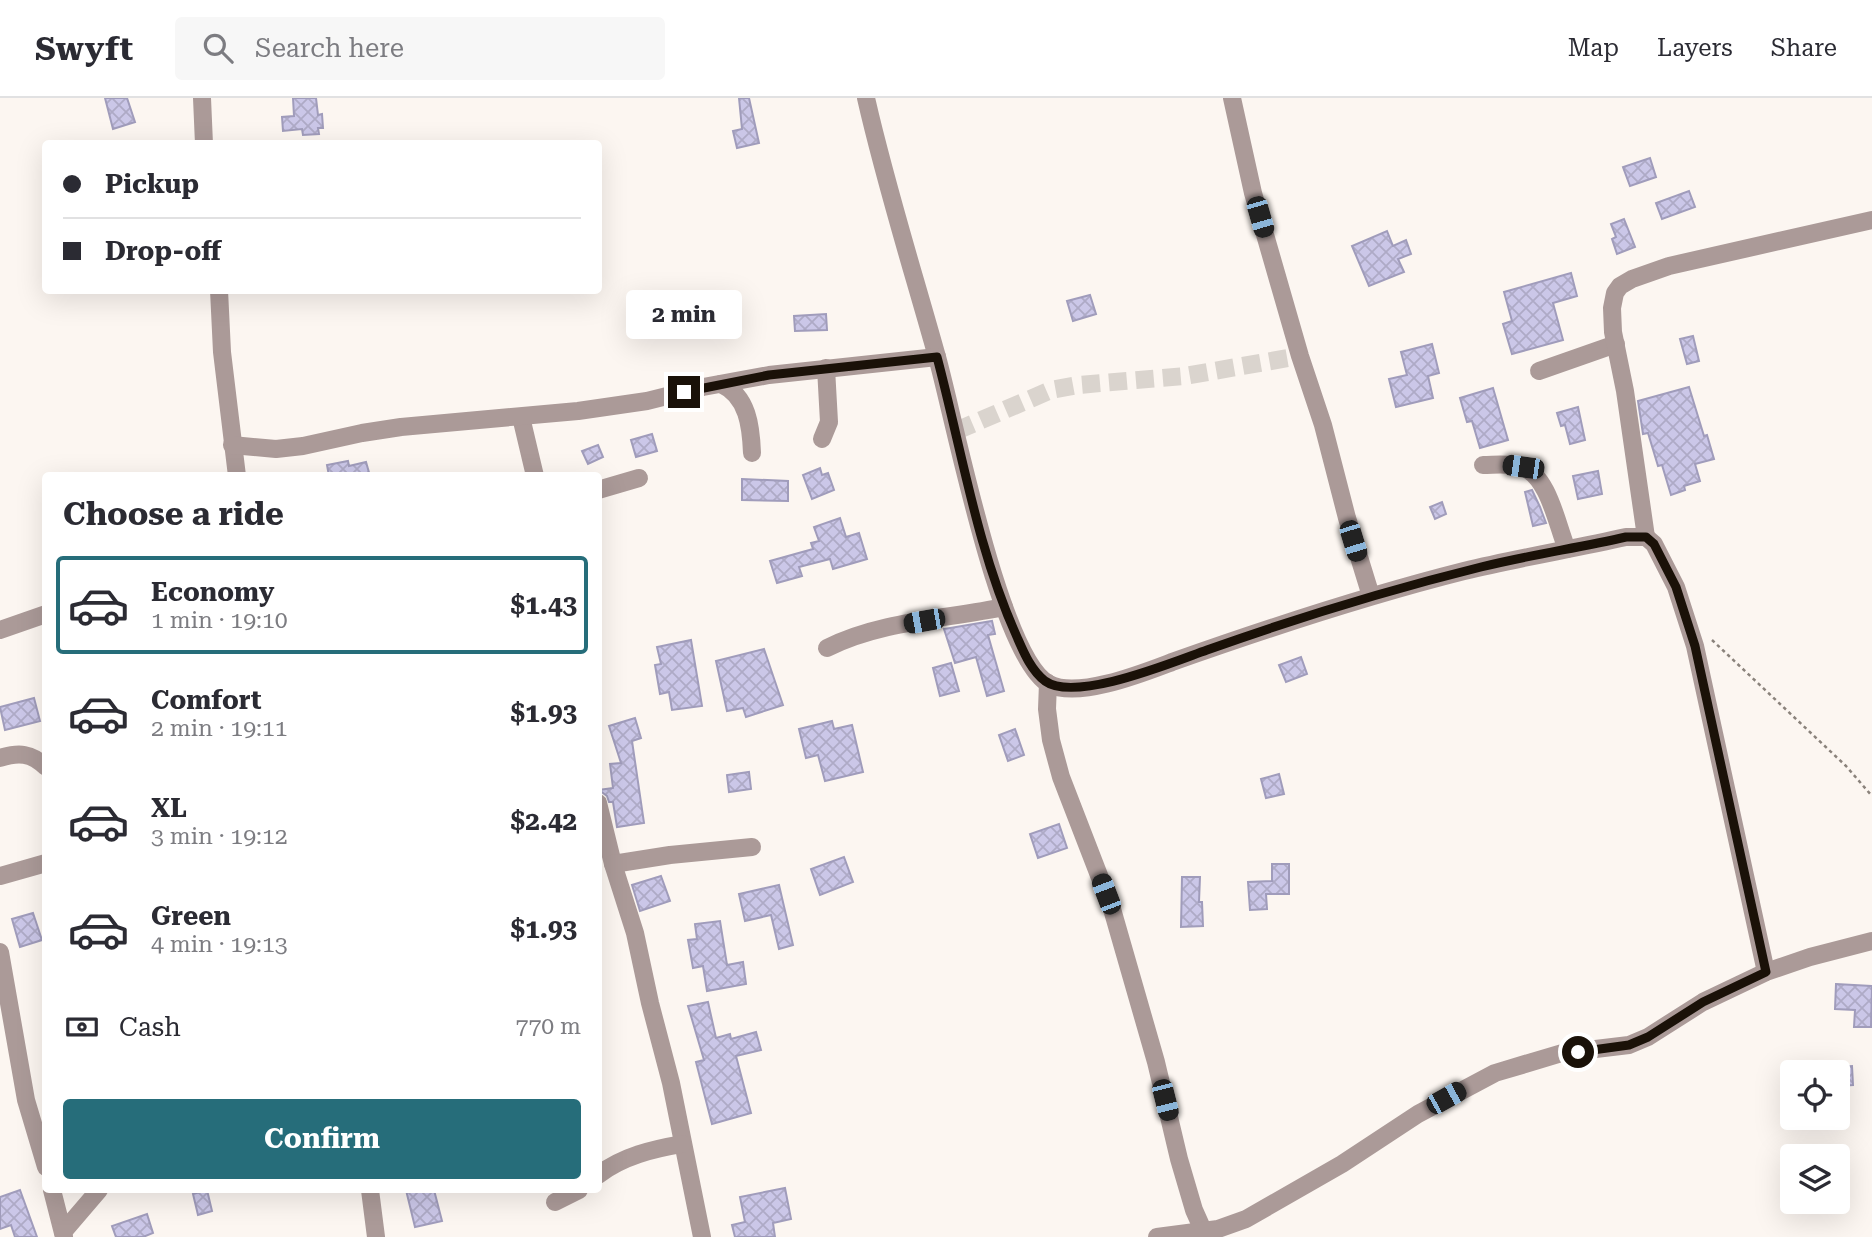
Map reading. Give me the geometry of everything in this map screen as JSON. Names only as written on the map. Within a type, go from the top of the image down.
[{"type":"street","points":[[202,98],[204,140]]},
{"type":"street","points":[[866,98],[884,174],[937,357],[992,573],[1004,607],[1034,672],[1048,683],[1077,689],[1112,681],[1371,596],[1485,566],[1626,537],[1646,537]]},
{"type":"street","points":[[1232,98],[1253,193],[1371,596]]},
{"type":"street","points":[[1766,972],[1695,646],[1676,587],[1654,544],[1646,537],[1612,308],[1619,286],[1669,266],[1872,220]]},
{"type":"street","points":[[219,294],[222,352],[236,472]]},
{"type":"street","points":[[1539,371],[1616,344]]},
{"type":"street","points":[[232,445],[276,449],[401,427],[578,411],[825,368],[937,357]]},
{"type":"street","points":[[822,439],[828,422],[825,368]]},
{"type":"street","points":[[721,384],[728,387],[744,405],[752,453]]},
{"type":"street","points":[[521,417],[534,472]]},
{"type":"street","points":[[1483,465],[1523,467],[1534,474],[1546,490],[1567,549]]},
{"type":"street","points":[[602,489],[639,478]]},
{"type":"street","points":[[827,648],[877,629],[1004,607]]},
{"type":"street","points":[[0,630],[42,615]]},
{"type":"street","points":[[1048,683],[1046,709],[1061,777],[1112,909],[1156,1062],[1179,1159],[1194,1210],[1205,1233]]},
{"type":"street","points":[[0,758],[22,753],[42,764]]},
{"type":"street","points":[[602,833],[635,933],[702,1237]]},
{"type":"street","points":[[613,864],[694,852],[752,848]]},
{"type":"street","points":[[0,876],[42,864]]},
{"type":"street","points":[[1157,1237],[1205,1233],[1246,1219],[1342,1164],[1418,1114],[1495,1073],[1562,1054],[1629,1045],[1648,1037],[1703,1002],[1766,972],[1872,941]]},
{"type":"street","points":[[0,952],[26,1100],[42,1154]]},
{"type":"street","points":[[602,1172],[632,1157],[662,1147],[682,1144]]},
{"type":"street","points":[[53,1193],[63,1234]]},
{"type":"street","points":[[63,1234],[97,1193]]},
{"type":"street","points":[[370,1193],[376,1237]]},
{"type":"street","points":[[555,1202],[573,1193]]},
{"type":"path","points":[[1688,622],[1722,647],[1770,696],[1846,766],[1872,796]]},
{"type":"building","points":[[105,98],[127,98],[135,122],[113,129]]},
{"type":"building","points":[[293,98],[316,98],[318,115],[322,114],[323,128],[318,128],[319,134],[303,135],[302,129],[283,131],[282,117],[294,116]]},
{"type":"building","points":[[739,98],[749,98],[759,143],[737,148],[733,131],[742,129]]},
{"type":"building","points":[[1650,158],[1656,177],[1630,186],[1623,167]]},
{"type":"building","points":[[1689,191],[1695,207],[1662,219],[1656,203]]},
{"type":"building","points":[[1624,219],[1635,247],[1617,254],[1612,239],[1616,237],[1611,224]]},
{"type":"building","points":[[1387,231],[1393,246],[1406,240],[1411,254],[1398,259],[1404,272],[1369,286],[1352,246]]},
{"type":"building","points":[[1571,273],[1577,296],[1553,303],[1563,340],[1512,354],[1503,324],[1512,321],[1504,292]]},
{"type":"building","points":[[1090,295],[1096,314],[1073,321],[1067,301]]},
{"type":"building","points":[[826,314],[827,330],[795,331],[794,316]]},
{"type":"building","points":[[1693,336],[1699,361],[1687,364],[1680,339]]},
{"type":"building","points":[[1432,344],[1439,373],[1428,376],[1433,398],[1396,407],[1389,379],[1407,375],[1401,352]]},
{"type":"building","points":[[1689,387],[1714,459],[1695,464],[1700,481],[1684,486],[1685,490],[1671,495],[1662,465],[1658,466],[1648,433],[1643,434],[1638,401]]},
{"type":"building","points":[[1493,388],[1508,440],[1480,448],[1472,421],[1467,422],[1460,398]]},
{"type":"building","points":[[1578,407],[1585,440],[1570,444],[1565,425],[1561,426],[1557,413]]},
{"type":"building","points":[[652,434],[657,451],[636,457],[631,440]]},
{"type":"building","points":[[598,445],[603,457],[588,464],[582,451]]},
{"type":"building","points":[[348,461],[349,466],[366,462],[369,472],[328,472],[327,465]]},
{"type":"building","points":[[820,468],[822,475],[828,473],[834,490],[812,499],[803,475]]},
{"type":"building","points":[[1598,471],[1602,494],[1578,499],[1573,476]]},
{"type":"building","points":[[742,479],[788,481],[788,501],[742,500]]},
{"type":"building","points":[[1532,490],[1546,523],[1533,526],[1525,492]]},
{"type":"building","points":[[1442,502],[1446,514],[1435,519],[1430,507]]},
{"type":"building","points":[[840,518],[846,537],[859,533],[867,559],[833,569],[830,559],[799,567],[802,576],[777,583],[770,561],[813,549],[811,543],[819,541],[814,527]]},
{"type":"building","points":[[992,621],[995,634],[988,635],[1004,691],[987,696],[976,657],[955,663],[944,629]]},
{"type":"building","points":[[691,640],[702,706],[672,710],[669,692],[660,694],[655,665],[661,664],[657,647]]},
{"type":"building","points":[[764,649],[783,705],[746,717],[743,708],[727,711],[716,661]]},
{"type":"building","points":[[1301,657],[1307,674],[1286,682],[1279,665]]},
{"type":"building","points":[[951,663],[959,691],[940,696],[933,668]]},
{"type":"building","points":[[34,698],[40,721],[5,730],[0,707]]},
{"type":"building","points":[[635,718],[641,738],[632,741],[644,823],[617,827],[613,802],[609,802],[602,792],[602,790],[613,788],[610,764],[621,763],[609,726]]},
{"type":"building","points":[[832,721],[834,729],[852,725],[863,772],[825,781],[818,755],[806,758],[799,729]]},
{"type":"building","points":[[1015,729],[1024,755],[1008,761],[999,735]]},
{"type":"building","points":[[749,772],[751,789],[729,792],[727,775]]},
{"type":"building","points":[[1279,774],[1284,794],[1266,798],[1261,779]]},
{"type":"building","points":[[1059,824],[1067,848],[1038,858],[1030,834]]},
{"type":"building","points":[[844,857],[853,882],[820,895],[811,869]]},
{"type":"building","points":[[1272,864],[1289,864],[1289,894],[1266,894],[1267,909],[1250,910],[1248,882],[1272,881]]},
{"type":"building","points":[[661,876],[670,901],[640,911],[632,885]]},
{"type":"building","points":[[1182,877],[1200,877],[1199,902],[1202,902],[1203,926],[1181,927]]},
{"type":"building","points":[[779,885],[793,945],[779,949],[771,915],[745,921],[739,894]]},
{"type":"building","points":[[33,913],[42,940],[20,947],[12,919]]},
{"type":"building","points":[[720,921],[727,965],[743,962],[746,984],[707,991],[703,966],[693,968],[688,940],[697,939],[695,924]]},
{"type":"building","points":[[1836,984],[1872,986],[1871,1027],[1854,1027],[1855,1010],[1835,1009]]},
{"type":"building","points":[[708,1002],[716,1038],[730,1034],[731,1039],[756,1032],[761,1050],[736,1056],[751,1113],[712,1124],[696,1062],[704,1060],[688,1006]]},
{"type":"building","points":[[1852,1066],[1853,1085],[1850,1085]]},
{"type":"building","points":[[785,1188],[791,1219],[773,1223],[775,1237],[735,1237],[732,1225],[745,1222],[740,1197]]},
{"type":"building","points":[[20,1190],[37,1237],[15,1237],[11,1225],[0,1229],[0,1197]]},
{"type":"building","points":[[208,1193],[212,1211],[198,1215],[193,1194]]},
{"type":"building","points":[[407,1193],[435,1193],[442,1221],[415,1227]]},
{"type":"building","points":[[147,1214],[153,1233],[143,1237],[116,1237],[112,1226]]},
{"type":"tunnel","points":[[956,431],[1051,390],[1078,385],[1185,376],[1300,356]]},
{"type":"route","points":[[684,392],[769,375],[937,357],[970,493],[992,573],[1007,614],[1034,672],[1048,683],[1063,688],[1077,689],[1164,666],[1250,635],[1421,582],[1626,537],[1646,537],[1654,544],[1676,587],[1695,646],[1766,972],[1703,1002],[1648,1037],[1629,1045],[1578,1052]]}]
